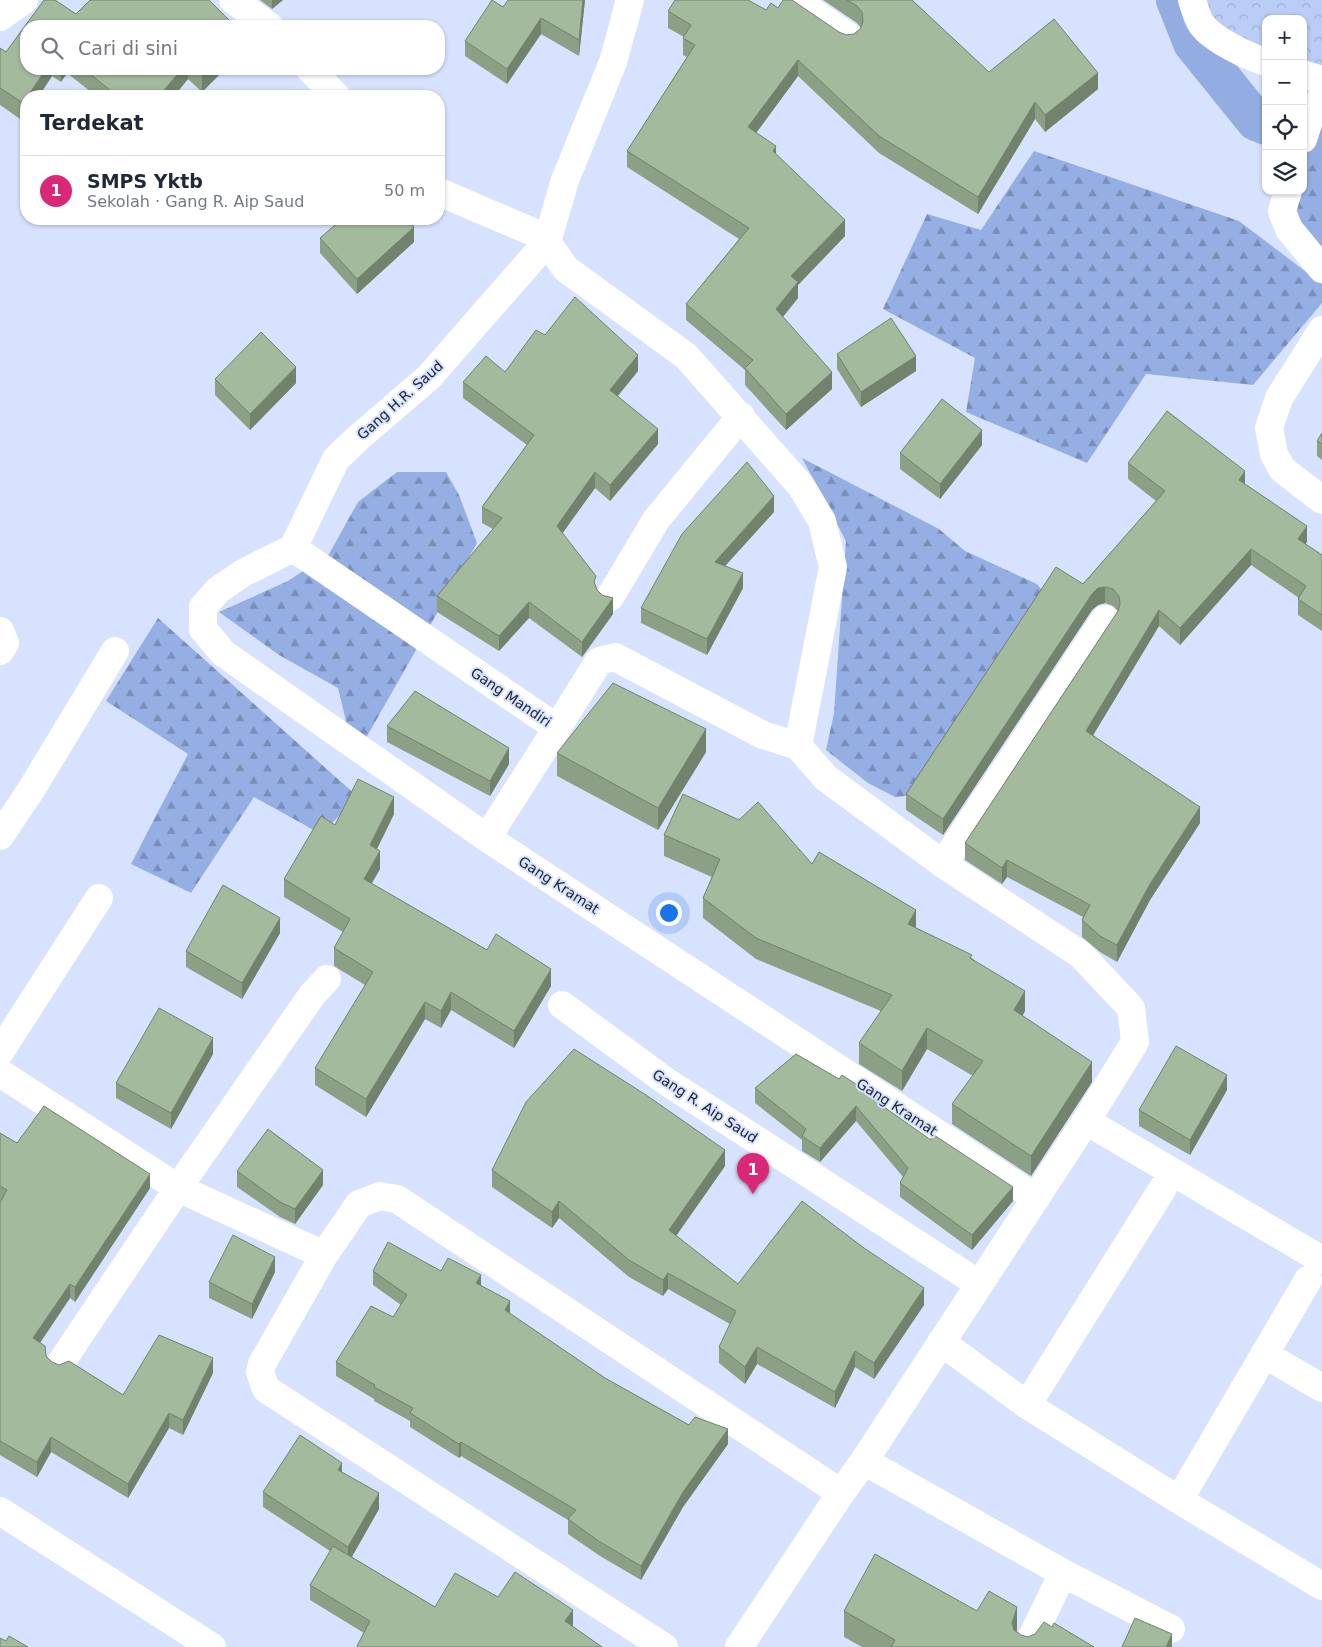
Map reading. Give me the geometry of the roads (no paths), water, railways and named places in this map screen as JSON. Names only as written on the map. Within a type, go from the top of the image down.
[{"type":"street","points":[[0,17],[24,0]]},
{"type":"street","points":[[233,0],[260,20]]},
{"type":"street","points":[[547,240],[565,180],[613,62],[630,0]]},
{"type":"street","points":[[795,0],[848,36]]},
{"type":"street","points":[[1192,0],[1202,25],[1223,43],[1262,61]]},
{"type":"street","points":[[316,75],[330,90]]},
{"type":"street","points":[[1307,75],[1322,80]]},
{"type":"street","points":[[1307,127],[1312,112],[1322,98]]},
{"type":"street","points":[[445,195],[547,240],[566,269],[686,356],[801,486],[822,521],[833,567],[798,746],[826,778],[943,864],[1080,954],[1131,1008],[1135,1042],[1086,1121],[942,1342],[739,1647]]},
{"type":"street","points":[[1285,201],[1289,229],[1322,268]]},
{"type":"street","name":"Gang H.R. Saud","points":[[293,548],[336,459],[429,377],[547,240]]},
{"type":"street","points":[[1322,330],[1279,398],[1270,428],[1274,454],[1282,470],[1322,500]]},
{"type":"street","points":[[610,597],[656,520],[740,416]]},
{"type":"street","name":"Gang Mandiri","points":[[293,548],[556,728],[599,661],[615,657],[763,734],[798,746]]},
{"type":"street","name":"Gang Kramat","points":[[293,548],[243,572],[218,590],[203,607],[203,628],[223,653],[487,838],[1036,1198]]},
{"type":"street","points":[[943,864],[1106,619]]},
{"type":"street","points":[[0,631],[5,643],[0,651]]},
{"type":"street","points":[[0,836],[31,790],[115,651]]},
{"type":"street","points":[[487,838],[556,728]]},
{"type":"street","points":[[0,1052],[99,898]]},
{"type":"street","points":[[60,1364],[178,1188],[312,995],[327,979]]},
{"type":"street","name":"Gang R. Aip Saud","points":[[562,1005],[667,1082],[979,1284]]},
{"type":"street","points":[[0,1073],[178,1188],[324,1255]]},
{"type":"street","points":[[1086,1121],[1315,1270],[1179,1500]]},
{"type":"street","points":[[1027,1405],[1163,1188]]},
{"type":"street","points":[[664,1647],[266,1390],[260,1372],[262,1364],[324,1255],[360,1204],[380,1196],[397,1199],[841,1493]]},
{"type":"street","points":[[942,1342],[1027,1405],[1322,1586]]},
{"type":"street","points":[[1264,1354],[1322,1388]]},
{"type":"street","points":[[864,1461],[1063,1573],[1171,1629]]},
{"type":"street","points":[[0,1511],[212,1647]]},
{"type":"street","points":[[1027,1647],[1063,1573]]},
{"type":"waterway","points":[[1176,0],[1193,43],[1256,121],[1262,123]]},
{"type":"waterway","points":[[1307,141],[1322,147]]},
{"type":"place","name":"SMPS Yktb","points":[[753,1194]]}]
